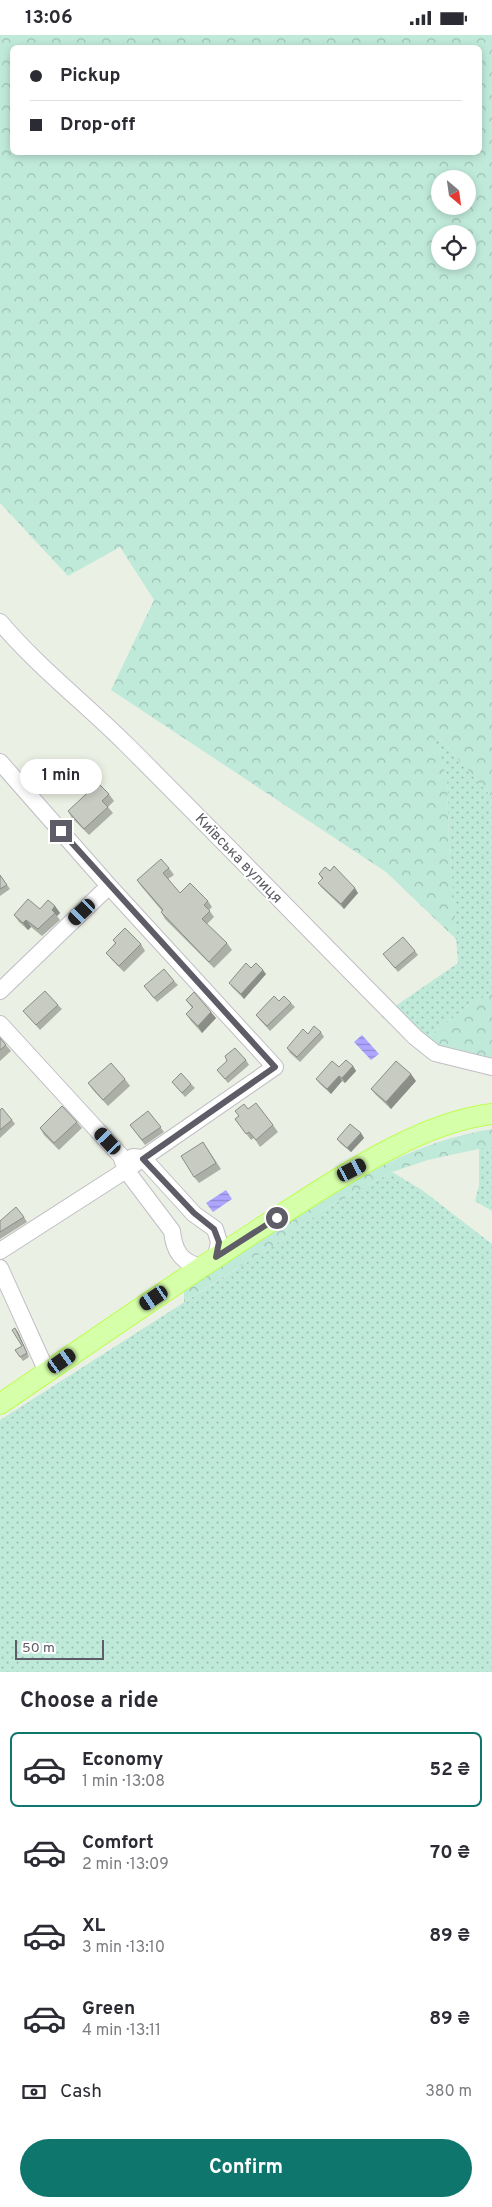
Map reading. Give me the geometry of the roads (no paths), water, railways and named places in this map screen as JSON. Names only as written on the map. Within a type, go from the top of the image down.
[{"type":"main road","points":[[0,1404],[209,1262],[352,1170],[422,1134],[477,1116],[492,1114]]},
{"type":"street","name":"Київська вулиця","points":[[0,622],[17,642],[100,717],[415,1037],[435,1053],[492,1067]]},
{"type":"street","points":[[0,762],[109,886],[275,1067],[143,1159],[124,1163],[0,1251]]},
{"type":"street","points":[[0,991],[109,886]]},
{"type":"street","points":[[0,1024],[124,1163],[172,1231],[173,1244],[181,1258],[209,1262],[219,1242],[214,1229],[194,1213],[143,1159]]},
{"type":"street","points":[[172,1231],[194,1213]]},
{"type":"street","points":[[0,1268],[47,1371]]}]
